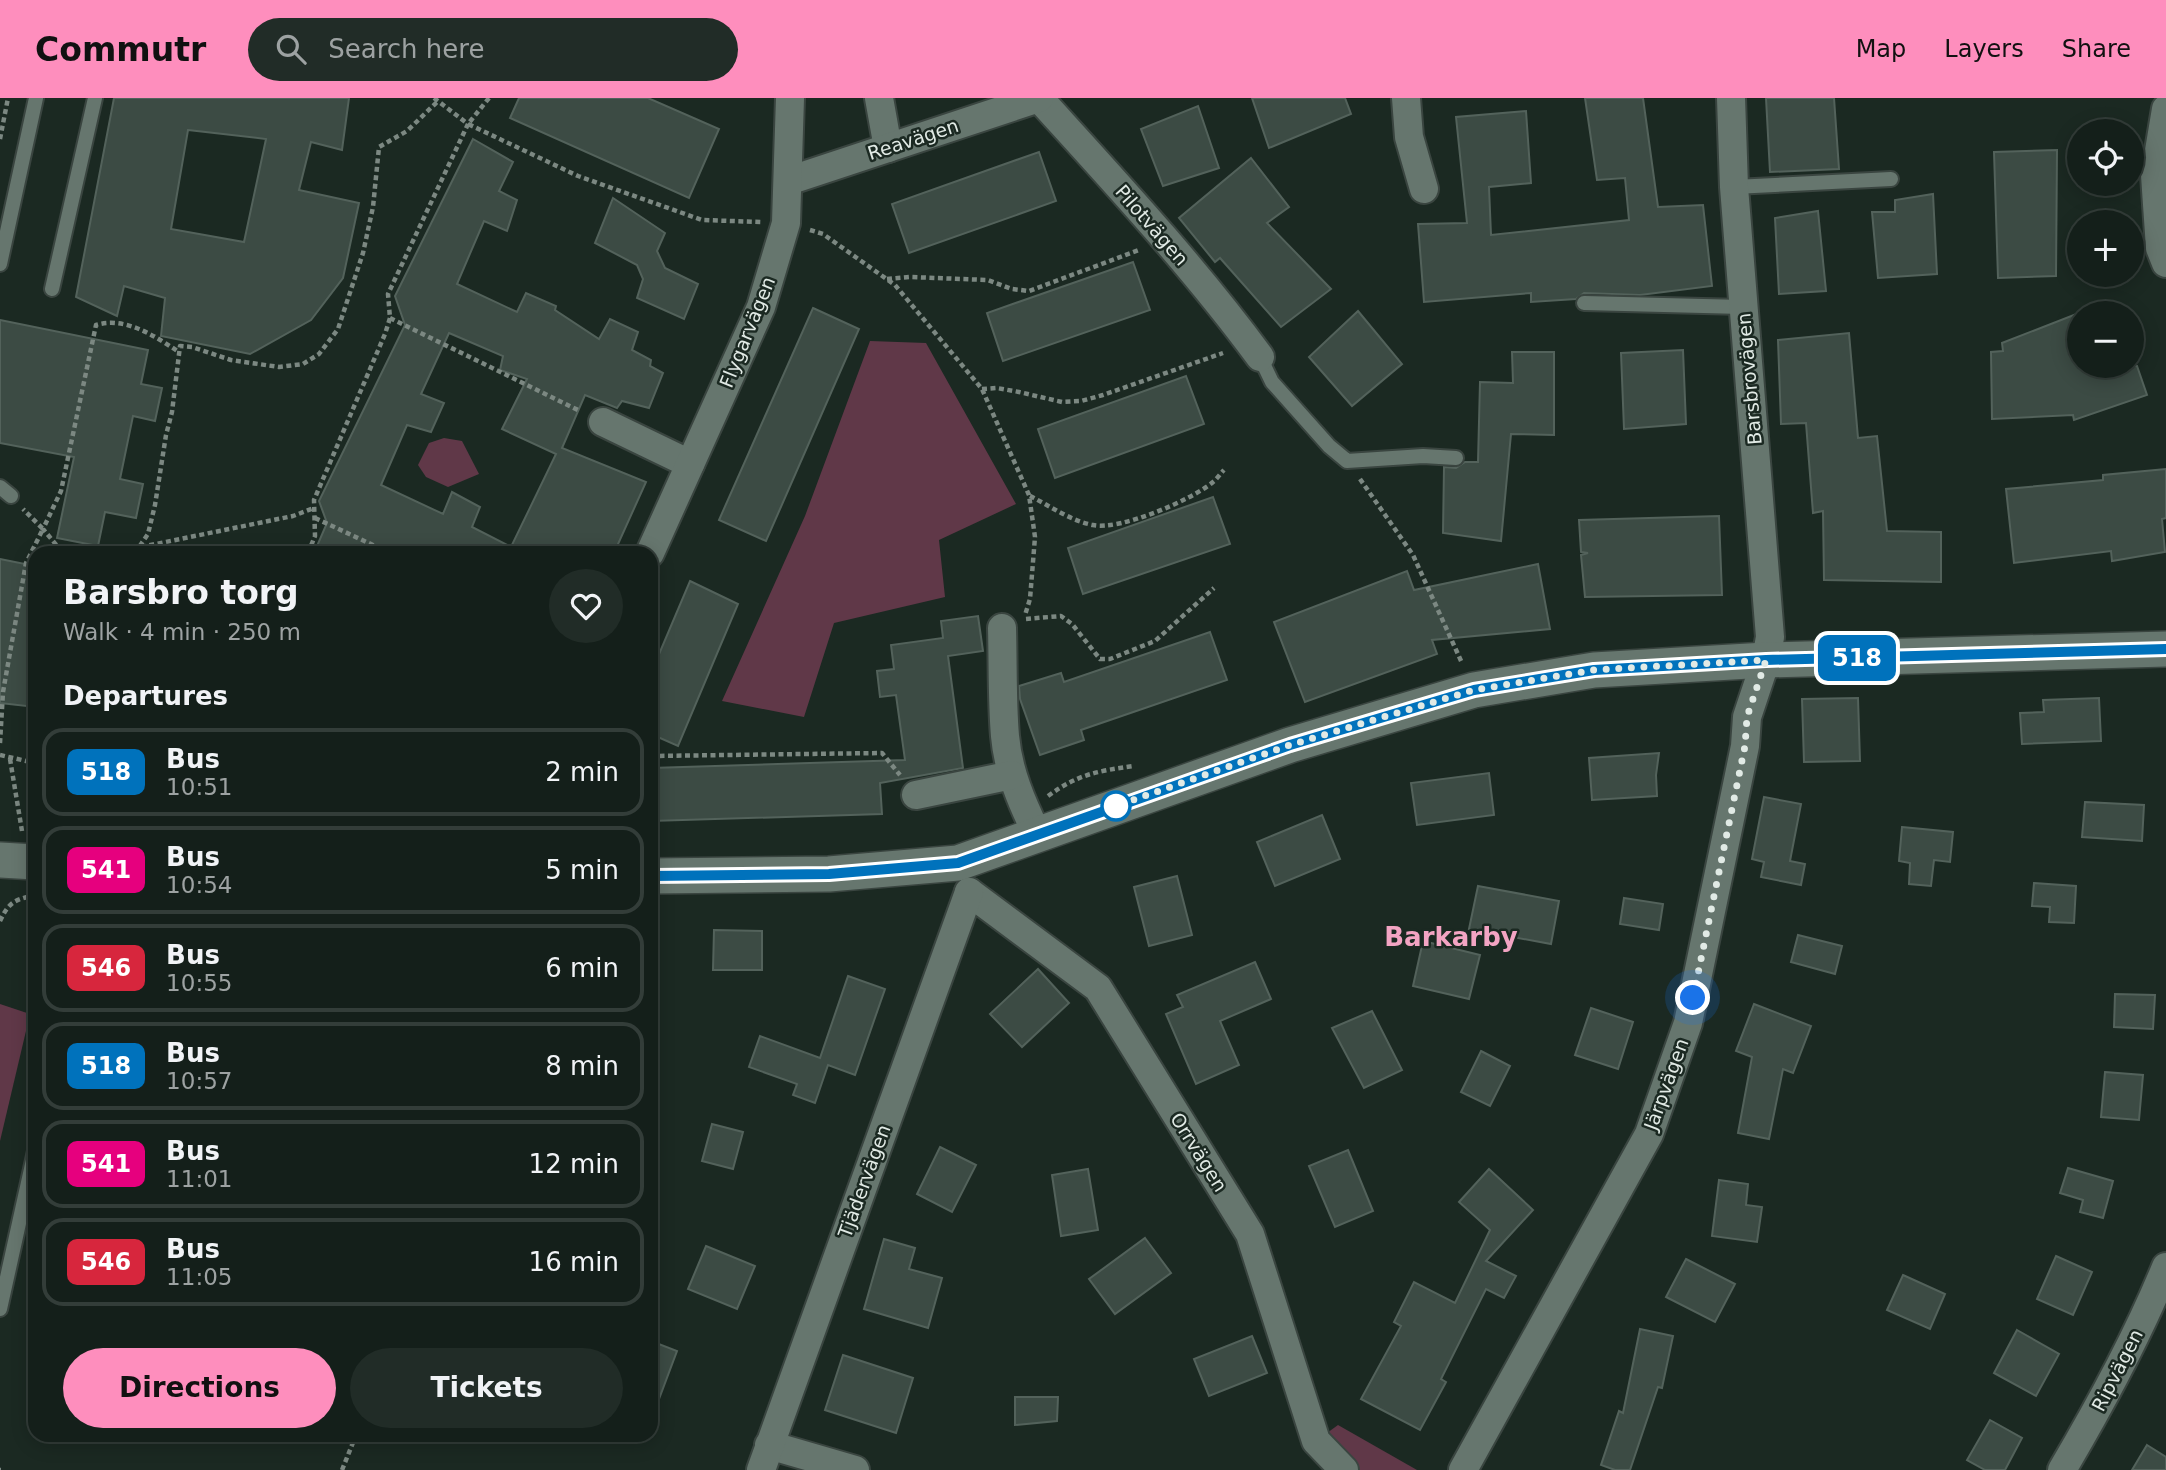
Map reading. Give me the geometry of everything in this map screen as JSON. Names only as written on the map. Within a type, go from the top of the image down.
[{"type":"street","name":"Flygarvägen","points":[[653,546],[761,307],[786,223],[790,98]]},
{"type":"street","points":[[879,98],[888,148]]},
{"type":"street","name":"Reavägen","points":[[788,181],[1039,98]]},
{"type":"street","name":"Pilotvägen","points":[[1039,98],[1161,234],[1237,324],[1256,351]]},
{"type":"street","points":[[1406,98],[1409,138],[1424,189]]},
{"type":"street","name":"Barsbrovägen","points":[[1731,98],[1734,187],[1770,637],[1766,660]]},
{"type":"street","points":[[2166,109],[2155,174],[2160,248],[2166,263]]},
{"type":"street","points":[[603,422],[691,464]]},
{"type":"street","points":[[1002,628],[1005,738],[1012,775],[1037,834]]},
{"type":"street","points":[[658,876],[829,874],[963,878],[1037,834],[1290,745],[1474,690],[1594,670],[1766,660],[2166,649]]},
{"type":"street","name":"Järpvägen","points":[[1463,1470],[1649,1134],[1688,1023],[1745,746],[1747,717],[1766,660]]},
{"type":"street","points":[[916,795],[1012,775]]},
{"type":"street","name":"Tjädervägen","points":[[765,1458],[963,878]]},
{"type":"street","name":"Orrvägen","points":[[963,878],[1098,988],[1250,1234],[1316,1441],[1344,1470]]},
{"type":"street","name":"Ripvägen","points":[[2062,1470],[2104,1400],[2151,1305],[2166,1268]]},
{"type":"street","points":[[765,1458],[855,1470]]},
{"type":"lane","points":[[0,264],[36,98]]},
{"type":"lane","points":[[52,289],[94,98]]},
{"type":"lane","points":[[1734,187],[1891,179]]},
{"type":"lane","points":[[1584,303],[1743,307]]},
{"type":"lane","points":[[1256,351],[1272,382],[1329,446],[1347,461],[1423,456],[1455,458]]},
{"type":"lane","points":[[0,1309],[28,1183]]},
{"type":"path","points":[[0,139],[8,98]]},
{"type":"path","points":[[311,546],[315,536],[314,500],[390,318],[388,294],[468,124],[489,98]]},
{"type":"path","points":[[141,546],[148,534],[155,505],[172,412],[180,346],[192,347],[231,360],[279,367],[303,364],[319,354],[338,329],[363,253],[373,207],[379,147],[407,131],[435,100],[468,124],[578,176],[702,220],[786,223],[823,234],[895,285],[982,389],[1029,495],[1035,537],[1030,598],[1023,620],[1061,616],[1072,624],[1100,659],[1110,659],[1155,641],[1214,588]]},
{"type":"path","points":[[886,279],[910,277],[988,280],[1012,289],[1029,291],[1140,250],[1161,234]]},
{"type":"path","points":[[390,318],[603,422]]},
{"type":"path","points":[[34,546],[61,491],[96,325],[107,322],[129,326],[155,336],[179,352]]},
{"type":"path","points":[[982,389],[997,388],[1062,402],[1081,401],[1256,351]]},
{"type":"path","points":[[1347,461],[1413,555],[1474,690]]},
{"type":"path","points":[[1029,495],[1076,520],[1095,526],[1118,524],[1161,510],[1195,494],[1213,482],[1224,470]]},
{"type":"path","points":[[5,491],[57,546]]},
{"type":"path","points":[[145,546],[293,516],[314,508]]},
{"type":"path","points":[[315,518],[375,546]]},
{"type":"path","points":[[0,743],[3,692],[28,558]]},
{"type":"path","points":[[658,757],[882,753],[916,795]]},
{"type":"path","points":[[0,755],[28,762]]},
{"type":"path","points":[[10,758],[19,852]]},
{"type":"path","points":[[0,921],[9,905],[28,897]]},
{"type":"path","points":[[342,1470],[353,1442]]},
{"type":"shaded area","points":[[870,341],[926,343],[1016,504],[939,540],[945,597],[834,623],[804,717],[722,701],[805,516]]},
{"type":"shaded area","points":[[444,438],[462,441],[479,474],[448,487],[426,477],[418,465],[429,443]]},
{"type":"shaded area","points":[[0,1004],[28,1013],[28,1022],[0,1141]]},
{"type":"shaded area","points":[[1338,1425],[1417,1470],[1359,1470],[1327,1433]]},
{"type":"building","points":[[114,98],[349,98],[342,150],[311,142],[299,190],[359,203],[343,278],[311,320],[250,354],[161,336],[165,298],[124,286],[117,316],[76,297]],"holes":[[[188,130],[266,139],[244,242],[171,229]]]},
{"type":"building","points":[[519,98],[648,98],[719,129],[689,198],[510,118]]},
{"type":"building","points":[[1252,98],[1345,98],[1351,114],[1269,148]]},
{"type":"building","points":[[1585,98],[1643,98],[1658,207],[1703,205],[1712,286],[1640,295],[1584,293],[1576,299],[1531,302],[1531,293],[1424,302],[1418,224],[1467,223],[1456,117],[1526,111],[1531,183],[1489,187],[1491,235],[1629,220],[1625,178],[1597,180]]},
{"type":"building","points":[[1766,98],[1834,98],[1839,169],[1770,172]]},
{"type":"building","points":[[1198,106],[1219,168],[1163,186],[1141,129]]},
{"type":"building","points":[[473,139],[513,162],[499,191],[517,200],[507,231],[484,221],[457,284],[517,312],[526,293],[556,306],[555,310],[599,339],[610,319],[638,332],[632,350],[651,360],[650,366],[663,373],[649,408],[622,401],[617,408],[585,395],[562,448],[646,482],[617,546],[511,546],[556,454],[502,429],[527,379],[500,370],[503,356],[449,333],[421,394],[444,403],[431,432],[407,425],[381,485],[443,514],[452,492],[480,507],[472,527],[509,546],[317,546],[327,523],[319,501],[405,325],[395,296]]},
{"type":"building","points":[[2057,150],[2056,276],[1998,278],[1994,152]]},
{"type":"building","points":[[1039,152],[1056,201],[909,253],[892,204]]},
{"type":"building","points":[[1251,158],[1289,207],[1267,223],[1331,289],[1281,327],[1220,258],[1215,262],[1179,218]]},
{"type":"building","points":[[1933,194],[1937,274],[1878,278],[1872,212],[1895,212],[1895,200]]},
{"type":"building","points":[[613,198],[665,233],[657,251],[665,268],[698,284],[684,319],[637,298],[643,279],[637,265],[595,243]]},
{"type":"building","points":[[1818,211],[1826,291],[1779,294],[1775,218]]},
{"type":"building","points":[[1133,262],[1150,310],[1003,361],[987,313]]},
{"type":"building","points":[[813,308],[859,329],[766,541],[719,520]]},
{"type":"building","points":[[1358,311],[1402,364],[1352,406],[1309,357]]},
{"type":"building","points":[[2067,318],[2067,378],[2141,378],[2147,395],[2074,420],[2073,415],[1992,419],[1991,352],[2003,351],[2002,343]]},
{"type":"building","points":[[0,320],[148,350],[141,384],[162,388],[155,421],[133,416],[120,479],[143,484],[136,518],[105,512],[98,546],[57,538],[74,457],[0,443]]},
{"type":"building","points":[[1849,333],[1858,438],[1877,436],[1887,531],[1941,532],[1941,582],[1824,580],[1823,511],[1813,513],[1806,423],[1781,424],[1778,340]]},
{"type":"building","points":[[1683,350],[1686,424],[1624,429],[1621,353]]},
{"type":"building","points":[[1512,352],[1554,352],[1554,435],[1511,434],[1501,541],[1443,533],[1444,467],[1456,468],[1465,462],[1478,462],[1480,382],[1513,383]]},
{"type":"building","points":[[1186,376],[1204,424],[1055,478],[1038,429]]},
{"type":"building","points":[[2166,469],[2166,518],[2162,519],[2165,552],[2112,561],[2111,551],[2014,563],[2006,489],[2103,480],[2103,475]]},
{"type":"building","points":[[1213,497],[1230,544],[1083,594],[1068,548]]},
{"type":"building","points":[[1719,516],[1722,595],[1585,597],[1581,555],[1588,553],[1581,552],[1579,520]]},
{"type":"building","points":[[0,559],[28,565],[28,706],[0,703]]},
{"type":"building","points":[[1538,564],[1550,629],[1432,640],[1437,654],[1305,702],[1274,622],[1407,571],[1414,590]]},
{"type":"building","points":[[690,581],[738,604],[678,746],[658,737],[658,656]]},
{"type":"building","points":[[978,616],[983,651],[948,656],[963,768],[880,783],[882,814],[658,821],[658,768],[905,760],[896,695],[880,697],[877,671],[894,669],[891,645],[943,638],[941,621]]},
{"type":"building","points":[[1210,632],[1227,680],[1081,730],[1084,740],[1040,755],[1020,699],[1019,686],[1061,673],[1064,682]]},
{"type":"building","points":[[1858,698],[1860,761],[1804,762],[1802,699]]},
{"type":"building","points":[[2099,698],[2101,741],[2022,744],[2020,713],[2044,712],[2043,700]]},
{"type":"building","points":[[1659,753],[1657,796],[1592,800],[1589,758]]},
{"type":"building","points":[[1489,773],[1494,815],[1417,825],[1411,783]]},
{"type":"building","points":[[1764,797],[1801,804],[1790,861],[1805,864],[1801,885],[1761,877],[1764,862],[1752,859]]},
{"type":"building","points":[[2085,802],[2144,805],[2142,841],[2082,837]]},
{"type":"building","points":[[1322,815],[1340,859],[1275,886],[1257,842]]},
{"type":"building","points":[[1902,827],[1953,832],[1950,862],[1934,860],[1931,886],[1909,884],[1910,863],[1899,861]]},
{"type":"building","points":[[1177,876],[1192,935],[1149,946],[1134,887]]},
{"type":"building","points":[[2034,883],[2076,886],[2074,923],[2049,922],[2050,907],[2032,906]]},
{"type":"building","points":[[1478,886],[1559,901],[1551,944],[1469,929]]},
{"type":"building","points":[[1624,898],[1663,904],[1659,930],[1620,924]]},
{"type":"building","points":[[714,930],[762,931],[762,970],[713,970]]},
{"type":"building","points":[[1798,935],[1842,946],[1835,974],[1791,962]]},
{"type":"building","points":[[1423,941],[1480,955],[1469,999],[1413,986]]},
{"type":"building","points":[[1255,962],[1271,999],[1220,1021],[1239,1065],[1196,1084],[1166,1014],[1183,1007],[1177,995]]},
{"type":"building","points":[[1038,969],[1069,1003],[1022,1047],[990,1014]]},
{"type":"building","points":[[848,976],[885,989],[855,1075],[828,1065],[815,1103],[793,1095],[797,1084],[749,1067],[760,1036],[820,1058]]},
{"type":"building","points":[[2115,994],[2155,995],[2153,1029],[2114,1027]]},
{"type":"building","points":[[1754,1004],[1811,1026],[1793,1073],[1783,1069],[1769,1139],[1738,1133],[1752,1057],[1736,1051]]},
{"type":"building","points":[[1591,1008],[1633,1022],[1618,1069],[1575,1055]]},
{"type":"building","points":[[1372,1011],[1402,1070],[1364,1088],[1332,1028]]},
{"type":"building","points":[[1481,1051],[1510,1066],[1490,1106],[1461,1092]]},
{"type":"building","points":[[2105,1072],[2143,1075],[2139,1120],[2101,1117]]},
{"type":"building","points":[[712,1124],[743,1132],[733,1169],[702,1161]]},
{"type":"building","points":[[940,1147],[976,1165],[952,1212],[917,1194]]},
{"type":"building","points":[[1348,1150],[1373,1211],[1335,1227],[1309,1166]]},
{"type":"building","points":[[2068,1168],[2113,1181],[2103,1218],[2080,1212],[2083,1200],[2060,1193]]},
{"type":"building","points":[[1088,1169],[1098,1230],[1061,1236],[1052,1175]]},
{"type":"building","points":[[1489,1169],[1533,1210],[1486,1261],[1516,1276],[1504,1298],[1486,1289],[1441,1379],[1446,1382],[1420,1430],[1361,1399],[1401,1326],[1394,1322],[1414,1282],[1455,1303],[1490,1230],[1459,1202]]},
{"type":"building","points":[[1719,1180],[1748,1184],[1746,1205],[1762,1207],[1757,1242],[1712,1236]]},
{"type":"building","points":[[1145,1238],[1171,1273],[1115,1314],[1089,1279]]},
{"type":"building","points":[[884,1239],[915,1248],[909,1269],[942,1278],[928,1328],[864,1309]]},
{"type":"building","points":[[706,1246],[755,1266],[737,1309],[688,1289]]},
{"type":"building","points":[[2056,1256],[2092,1272],[2073,1315],[2037,1299]]},
{"type":"building","points":[[1686,1259],[1735,1284],[1715,1322],[1666,1297]]},
{"type":"building","points":[[1903,1275],[1945,1294],[1930,1329],[1887,1310]]},
{"type":"building","points":[[1640,1329],[1673,1336],[1662,1388],[1658,1387],[1630,1470],[1615,1470],[1601,1465],[1619,1411],[1623,1413]]},
{"type":"building","points":[[2017,1330],[2059,1354],[2036,1396],[1994,1373]]},
{"type":"building","points":[[1252,1336],[1267,1373],[1209,1396],[1194,1359]]},
{"type":"building","points":[[658,1344],[677,1351],[658,1402]]},
{"type":"building","points":[[843,1355],[913,1378],[896,1433],[825,1410]]},
{"type":"building","points":[[1015,1397],[1058,1397],[1057,1421],[1015,1425]]},
{"type":"building","points":[[1990,1420],[2022,1438],[2005,1470],[1985,1470],[1967,1460]]},
{"type":"building","points":[[2147,1445],[2166,1457],[2166,1470],[2132,1470]]},
{"type":"bus line","name":"518","points":[[658,876],[829,874],[958,863],[1290,745],[1474,690],[1594,670],[1766,660],[2166,649]]},
{"type":"district","name":"Barkarby","points":[[1451,937]]},
{"type":"route","points":[[1116,806],[1113,807],[1290,745],[1474,690],[1594,670],[1766,660],[1747,717],[1745,746],[1693,998]]}]
